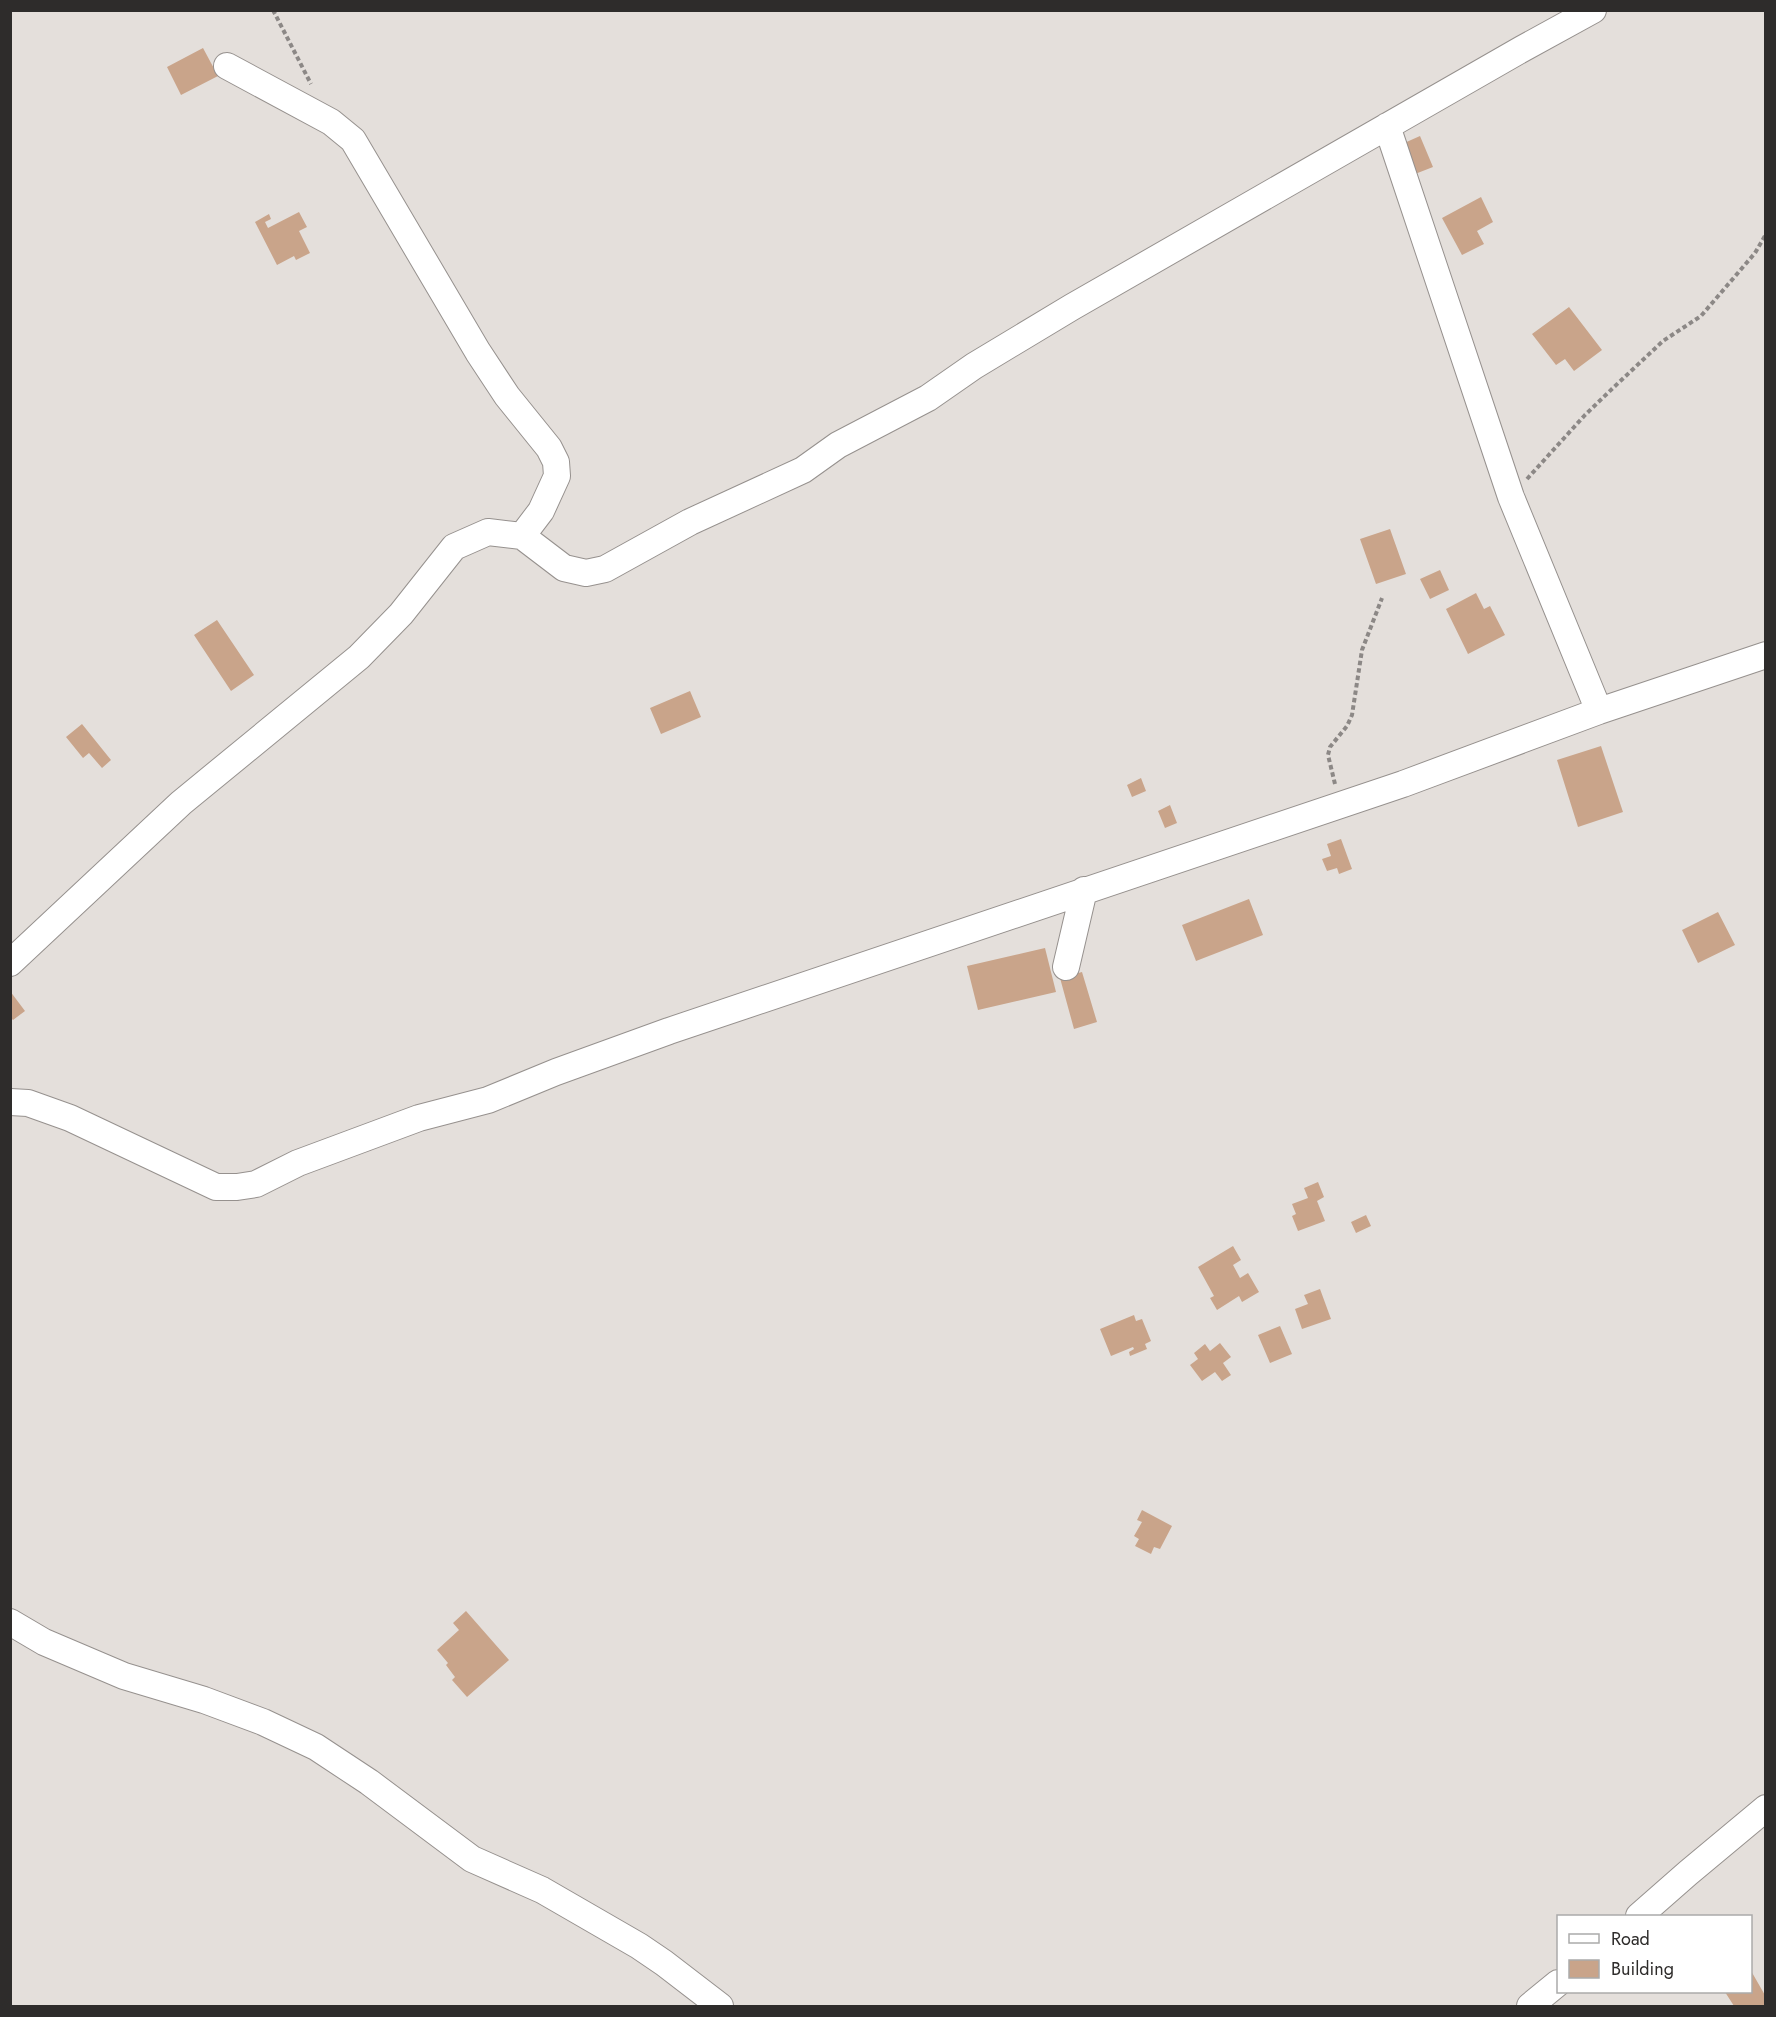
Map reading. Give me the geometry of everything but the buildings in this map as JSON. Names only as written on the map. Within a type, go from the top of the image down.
[{"type":"street","points":[[10,963],[181,803],[359,657],[401,614],[454,547],[488,532],[522,536],[564,568],[586,573],[605,569],[690,522],[803,470],[838,445],[927,398],[974,366],[1072,307],[1593,10]]},
{"type":"street","points":[[227,66],[331,122],[352,140],[477,352],[507,396],[549,448],[556,462],[557,476],[542,511],[522,536]]},
{"type":"street","points":[[1387,126],[1511,497],[1599,711]]},
{"type":"street","points":[[10,1102],[28,1103],[70,1118],[216,1187],[256,1184],[298,1163],[419,1118],[488,1100],[556,1072],[669,1031],[1403,784],[1599,711],[1766,655]]},
{"type":"street","points":[[1066,967],[1084,890]]},
{"type":"street","points":[[10,1622],[44,1642],[124,1676],[204,1700],[263,1722],[316,1747],[369,1782],[472,1859],[542,1890],[639,1946],[720,2007]]},
{"type":"street","points":[[1641,1915],[1766,1808]]},
{"type":"street","points":[[1530,2007],[1557,1984]]},
{"type":"path","points":[[273,10],[331,122]]},
{"type":"path","points":[[1511,497],[1592,408],[1663,341],[1701,315],[1755,253],[1766,234]]},
{"type":"path","points":[[1341,805],[1328,755],[1330,747],[1347,726],[1352,715],[1362,650],[1382,598]]}]
